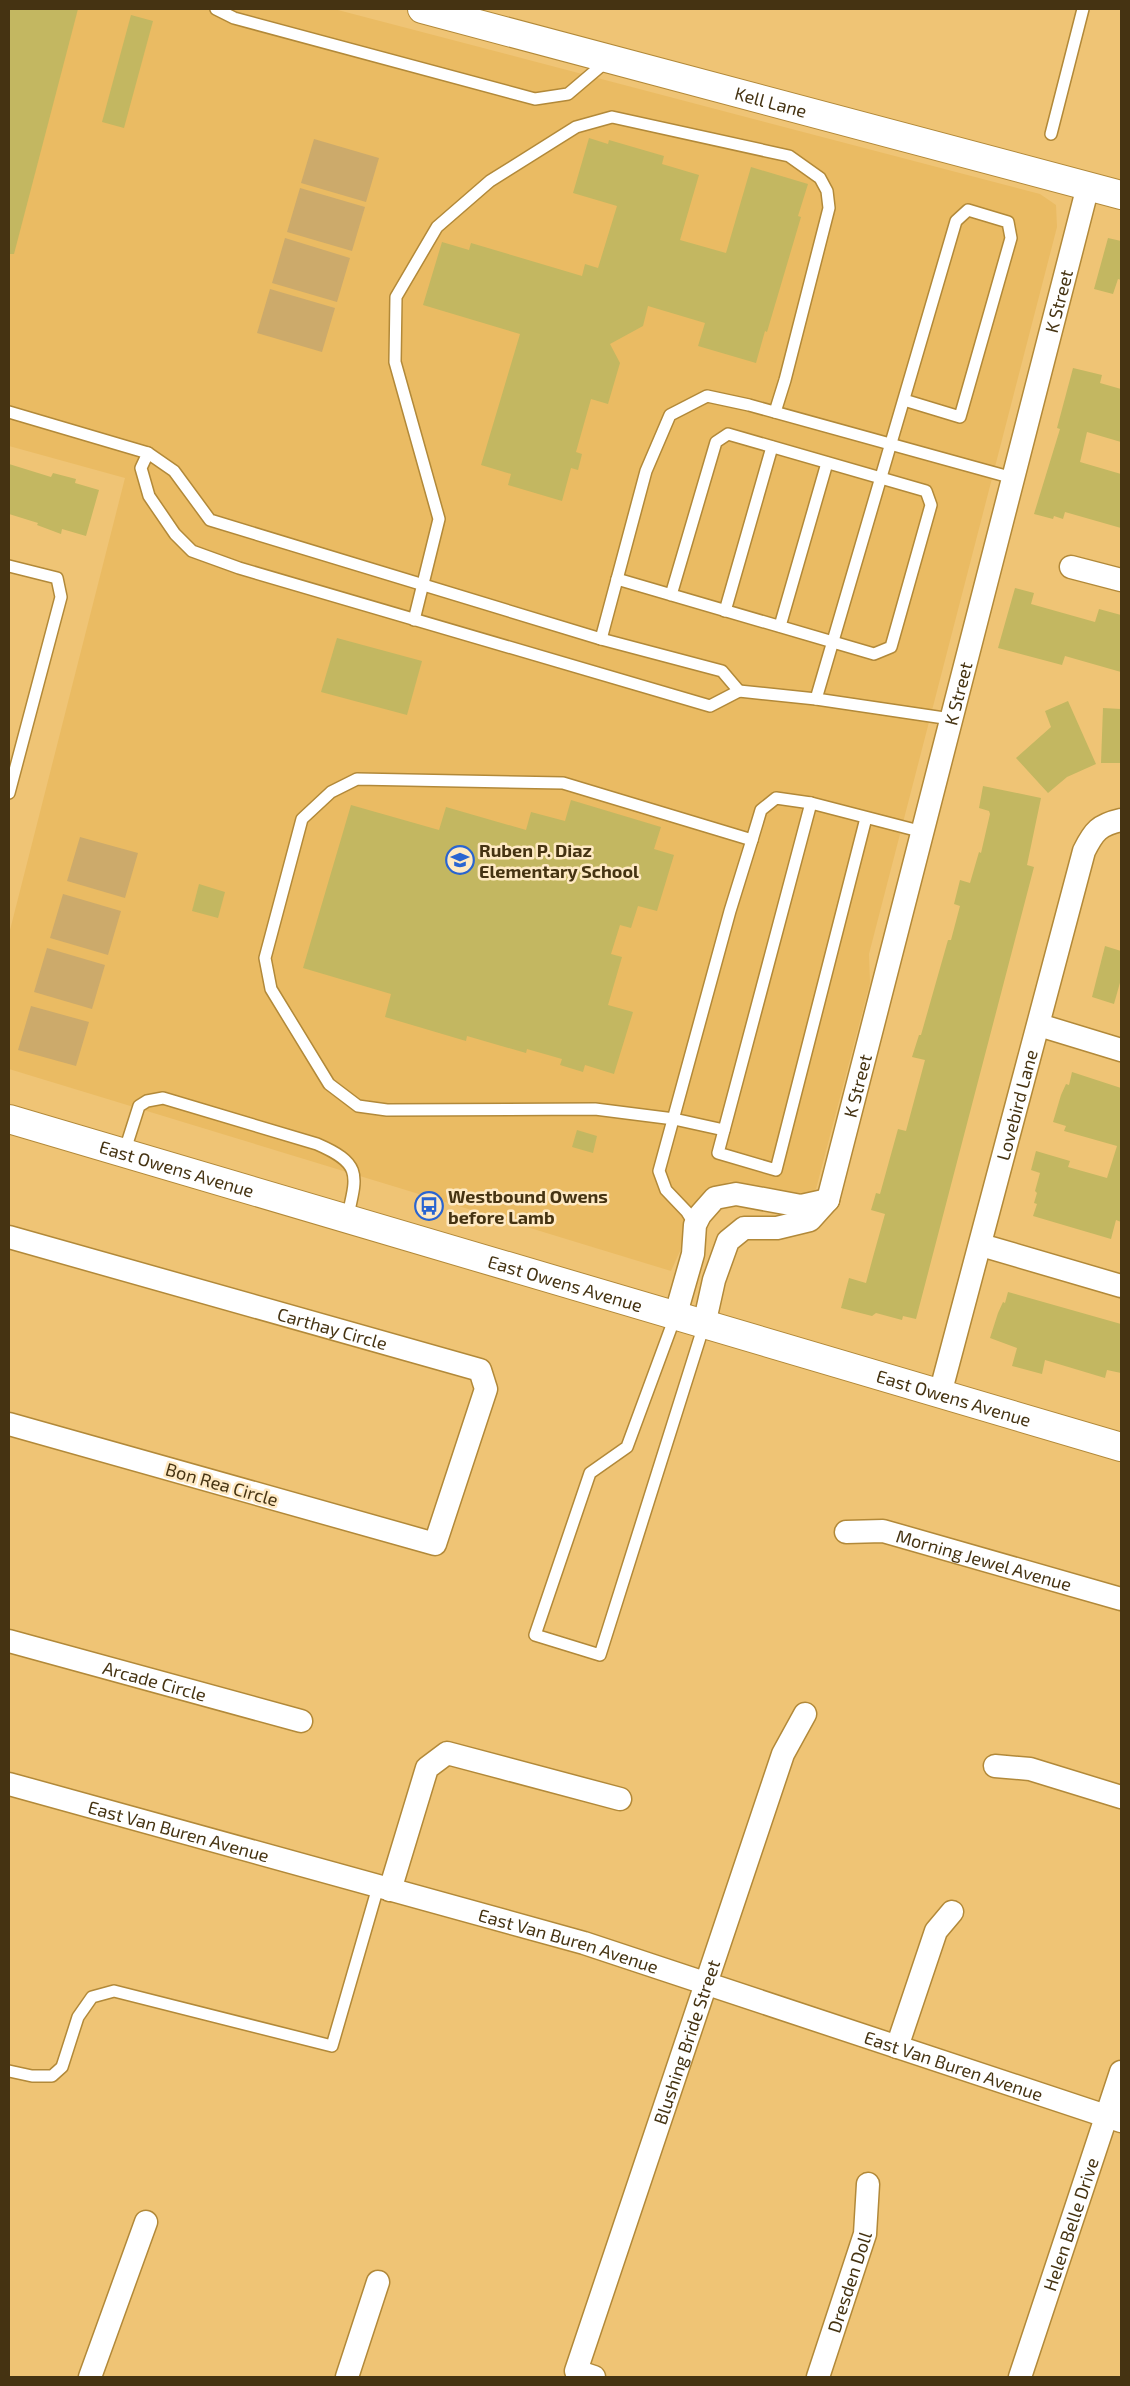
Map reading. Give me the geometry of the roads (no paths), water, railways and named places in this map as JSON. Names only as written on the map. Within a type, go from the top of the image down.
[{"type":"main road","name":"Kell Lane","points":[[422,9],[1121,195]]},
{"type":"main road","name":"East Owens Avenue","points":[[9,1119],[1121,1447]]},
{"type":"street","name":"K Street","points":[[704,1325],[714,1280],[728,1241],[744,1228],[777,1228],[810,1220],[828,1200],[1088,186]]},
{"type":"street","points":[[1071,567],[1121,580]]},
{"type":"street","name":"Lovebird Lane","points":[[940,1394],[1084,851],[1091,835],[1113,822]]},
{"type":"street","points":[[1038,1026],[1121,1050]]},
{"type":"street","points":[[675,1317],[693,1254],[695,1225],[700,1215],[715,1198],[736,1194],[801,1206],[828,1200]]},
{"type":"street","name":"Carthay Circle","points":[[9,1237],[480,1370],[486,1389],[434,1544]]},
{"type":"street","points":[[980,1245],[1121,1286]]},
{"type":"street","name":"Bon Rea Circle","points":[[9,1424],[434,1544]]},
{"type":"street","name":"Morning Jewel Avenue","points":[[846,1532],[883,1531],[1121,1599]]},
{"type":"street","name":"Arcade Circle","points":[[9,1641],[301,1721]]},
{"type":"street","name":"Blushing Bride Street","points":[[585,2374],[707,1983],[783,1754],[805,1714]]},
{"type":"street","points":[[384,1889],[427,1768],[447,1753],[620,1799]]},
{"type":"street","points":[[995,1766],[1030,1769],[1121,1797]]},
{"type":"street","name":"East Van Buren Avenue","points":[[9,1784],[584,1943],[1114,2119]]},
{"type":"street","points":[[897,2047],[936,1930],[952,1912]]},
{"type":"street","name":"Helen Belle Drive","points":[[1020,2377],[1114,2119],[1121,2072]]},
{"type":"street","name":"Dresden Doll","points":[[818,2377],[866,2234],[868,2184]]},
{"type":"street","points":[[90,2377],[146,2222]]},
{"type":"street","points":[[346,2377],[378,2282]]},
{"type":"lane","points":[[216,9],[234,18],[536,99],[568,94],[609,59]]},
{"type":"lane","points":[[1051,134],[1083,9]]},
{"type":"lane","points":[[414,620],[424,585],[438,519],[395,362],[396,297],[437,227],[490,181],[576,127],[612,117],[789,156],[820,178],[827,191],[829,208],[775,412]]},
{"type":"lane","points":[[816,699],[956,221],[968,210],[1008,222],[1011,238],[960,416],[904,400]]},
{"type":"lane","points":[[601,639],[646,471],[670,415],[707,396],[775,412],[1013,478]]},
{"type":"lane","points":[[9,412],[148,453],[174,471],[210,520],[601,639],[722,671],[739,691]]},
{"type":"lane","points":[[617,579],[671,595],[725,611],[780,626],[874,654],[890,647],[931,505],[926,491],[728,434],[716,442],[671,595]]},
{"type":"lane","points":[[725,611],[772,447]]},
{"type":"lane","points":[[148,453],[141,468],[149,496],[175,534],[192,552],[239,568],[710,706],[739,691],[816,699],[951,719]]},
{"type":"lane","points":[[780,626],[827,463]]},
{"type":"lane","points":[[9,566],[57,578],[61,597],[9,793]]},
{"type":"lane","points":[[724,1130],[674,1119],[595,1109],[387,1110],[358,1106],[329,1084],[271,989],[266,958],[302,819],[331,792],[357,780],[563,783],[752,840]]},
{"type":"lane","points":[[695,1225],[687,1212],[666,1190],[660,1171],[730,911],[762,810],[776,798],[811,803],[923,832]]},
{"type":"lane","points":[[811,803],[718,1153],[776,1170],[866,818]]},
{"type":"lane","points":[[124,1153],[139,1106],[155,1098],[163,1098],[317,1144],[338,1153],[356,1178],[347,1219]]},
{"type":"lane","points":[[675,1317],[627,1447],[590,1473],[535,1635],[600,1655],[704,1325]]},
{"type":"lane","points":[[9,2071],[32,2076],[52,2076],[62,2067],[78,2017],[92,1998],[114,1991],[332,2046],[384,1889]]},
{"type":"place","name":"Ruben P. Diaz Elementary School","points":[[460,860]]},
{"type":"place","name":"Westbound Owens before Lamb","points":[[429,1206]]}]
